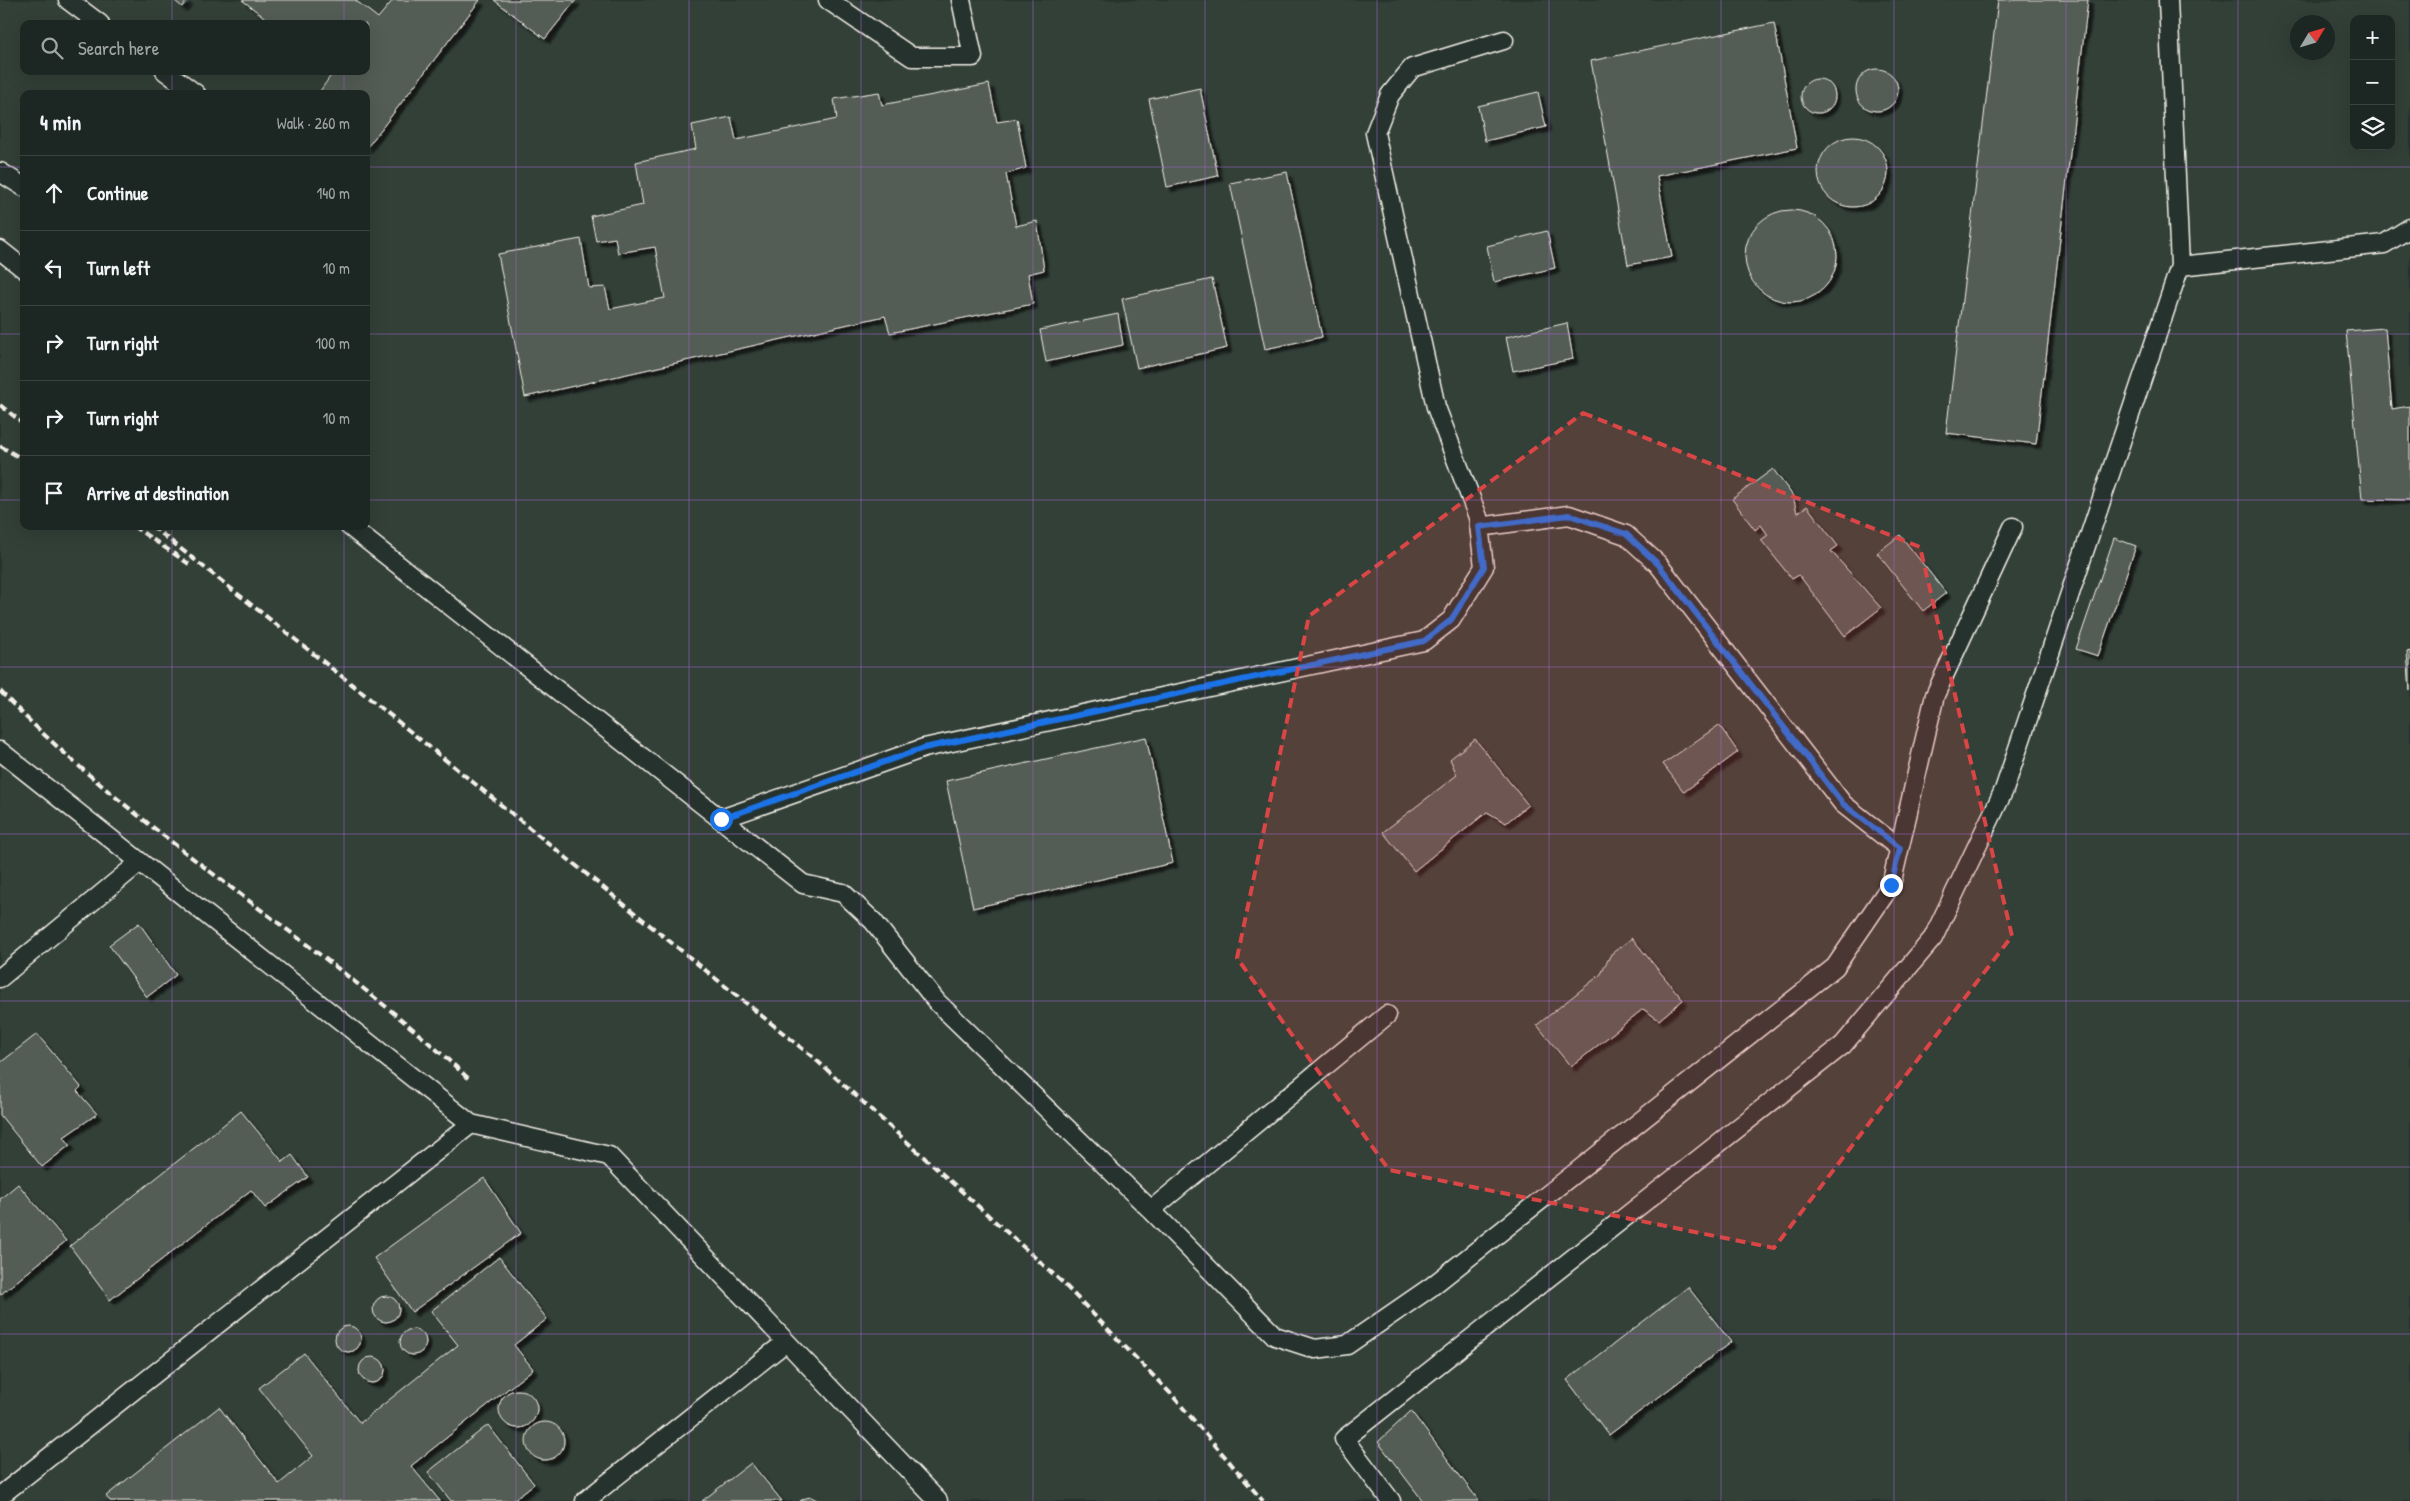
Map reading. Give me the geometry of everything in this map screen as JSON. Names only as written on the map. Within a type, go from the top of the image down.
[{"type":"lane","points":[[68,0],[95,20]]},
{"type":"lane","points":[[828,0],[912,57],[973,57],[961,0]]},
{"type":"lane","points":[[852,0],[856,19]]},
{"type":"lane","points":[[1391,1501],[1344,1440],[1843,1045],[1933,938],[2004,790],[2180,266],[2168,0]]},
{"type":"lane","points":[[721,819],[924,748],[1424,641],[1451,620],[1484,567],[1478,517],[1436,407],[1375,134],[1390,95],[1412,68],[1504,40]]},
{"type":"lane","points":[[170,75],[191,90]]},
{"type":"lane","points":[[0,172],[20,184]]},
{"type":"lane","points":[[2180,266],[2384,244],[2410,228]]},
{"type":"lane","points":[[0,250],[20,266]]},
{"type":"lane","points":[[1479,527],[1569,515],[1626,534],[1658,564],[1843,804],[1900,848]]},
{"type":"lane","points":[[355,530],[803,884],[843,893],[867,915],[937,1002],[1151,1210],[1275,1336],[1315,1349],[1346,1345],[1431,1287],[1835,967],[1891,885],[1935,695],[2013,527]]},
{"type":"lane","points":[[0,751],[471,1124],[609,1156],[938,1501]]},
{"type":"lane","points":[[0,978],[140,862]]},
{"type":"lane","points":[[1151,1210],[1387,1015]]},
{"type":"lane","points":[[0,1496],[471,1124]]},
{"type":"lane","points":[[585,1501],[786,1342]]},
{"type":"highlighted area","points":[[1583,413],[1920,547],[2012,936],[1774,1248],[1389,1170],[1237,958],[1309,616]]},
{"type":"shaded area","points":[[0,0],[2410,0],[2410,1501],[0,1501]]},
{"type":"building","points":[[174,0],[188,0],[182,7]]},
{"type":"building","points":[[242,0],[355,0],[378,18],[393,0],[480,0],[370,144],[370,90],[321,90],[331,75],[370,75],[370,20],[268,20]]},
{"type":"building","points":[[494,0],[576,0],[545,39]]},
{"type":"building","points":[[1998,0],[2088,0],[2036,444],[1946,433]]},
{"type":"building","points":[[1774,23],[1797,148],[1657,176],[1672,257],[1628,265],[1591,61]]},
{"type":"building","points":[[1877,69],[1892,75],[1898,90],[1892,105],[1877,111],[1862,105],[1856,90],[1862,75]]},
{"type":"building","points":[[1818,79],[1830,84],[1835,96],[1830,108],[1818,113],[1806,108],[1801,96],[1806,84]]},
{"type":"building","points":[[989,84],[997,122],[1017,119],[1026,168],[1006,174],[1016,226],[1037,221],[1044,270],[1028,274],[1033,304],[890,333],[885,316],[525,397],[498,254],[581,239],[589,288],[605,287],[610,309],[665,298],[655,247],[618,253],[615,238],[596,241],[591,216],[643,205],[636,162],[696,149],[692,125],[731,117],[736,140],[837,119],[834,99],[879,92],[882,105]]},
{"type":"building","points":[[1200,88],[1218,176],[1167,187],[1149,99]]},
{"type":"building","points":[[1538,92],[1546,127],[1485,141],[1478,106]]},
{"type":"building","points":[[1846,137],[1860,137],[1873,143],[1882,152],[1888,165],[1886,185],[1878,197],[1860,207],[1846,207],[1833,201],[1824,192],[1818,179],[1818,165],[1824,152],[1833,143]]},
{"type":"building","points":[[1287,172],[1322,337],[1265,349],[1230,183]]},
{"type":"building","points":[[1791,210],[1808,214],[1823,224],[1833,239],[1837,256],[1833,273],[1823,288],[1808,298],[1791,302],[1774,298],[1759,288],[1749,273],[1745,256],[1749,239],[1759,224],[1774,214]]},
{"type":"building","points":[[1547,231],[1555,268],[1494,282],[1487,246]]},
{"type":"building","points":[[1212,279],[1227,348],[1137,368],[1122,299]]},
{"type":"building","points":[[1118,314],[1123,345],[1046,362],[1040,330]]},
{"type":"building","points":[[1567,323],[1573,359],[1513,371],[1506,337]]},
{"type":"building","points":[[2385,328],[2392,409],[2410,406],[2410,500],[2362,499],[2346,331]]},
{"type":"building","points":[[1773,469],[1793,496],[1797,513],[1807,506],[1838,546],[1831,551],[1881,608],[1845,636],[1799,575],[1792,579],[1761,540],[1768,535],[1761,525],[1755,530],[1732,499]]},
{"type":"building","points":[[1900,535],[1946,593],[1923,611],[1877,553]]},
{"type":"building","points":[[2114,538],[2136,546],[2098,656],[2076,649]]},
{"type":"building","points":[[2410,651],[2410,691],[2407,652]]},
{"type":"building","points":[[1719,725],[1738,752],[1684,792],[1663,764]]},
{"type":"building","points":[[1146,737],[1173,863],[973,908],[946,781]]},
{"type":"building","points":[[1475,739],[1528,805],[1506,823],[1487,812],[1414,871],[1383,832],[1457,775],[1450,759]]},
{"type":"building","points":[[139,923],[176,975],[147,997],[109,945]]},
{"type":"building","points":[[1632,938],[1683,1000],[1659,1020],[1643,1009],[1571,1067],[1537,1025],[1601,974],[1611,954]]},
{"type":"building","points":[[37,1034],[81,1087],[77,1091],[97,1114],[64,1137],[70,1145],[42,1167],[0,1115],[0,1063]]},
{"type":"building","points":[[241,1111],[283,1162],[292,1155],[308,1177],[265,1208],[251,1190],[110,1300],[70,1246]]},
{"type":"building","points":[[484,1178],[521,1233],[412,1312],[374,1258]]},
{"type":"building","points":[[18,1184],[66,1241],[0,1295],[0,1199]]},
{"type":"building","points":[[499,1257],[547,1319],[514,1345],[533,1369],[411,1466],[440,1501],[110,1501],[106,1496],[219,1407],[279,1484],[313,1456],[259,1388],[304,1353],[360,1423],[458,1345],[431,1311]]},
{"type":"building","points":[[1688,1287],[1731,1342],[1609,1435],[1567,1380]]},
{"type":"building","points":[[386,1296],[395,1300],[399,1309],[395,1318],[386,1322],[377,1318],[373,1309],[377,1300]]},
{"type":"building","points":[[348,1326],[357,1330],[361,1339],[357,1348],[348,1352],[339,1348],[335,1339],[339,1330]]},
{"type":"building","points":[[413,1329],[422,1333],[426,1342],[422,1351],[413,1355],[404,1351],[400,1342],[404,1333]]},
{"type":"building","points":[[372,1357],[381,1361],[385,1370],[381,1379],[372,1383],[363,1379],[359,1370],[363,1361]]},
{"type":"building","points":[[518,1390],[531,1396],[537,1409],[531,1422],[518,1428],[505,1422],[499,1409],[505,1396]]},
{"type":"building","points":[[1411,1411],[1479,1501],[1423,1501],[1378,1442]]},
{"type":"building","points":[[545,1422],[558,1428],[564,1441],[558,1454],[545,1460],[532,1454],[526,1441],[532,1428]]},
{"type":"building","points":[[488,1425],[534,1484],[512,1501],[451,1501],[428,1472]]},
{"type":"building","points":[[751,1463],[782,1501],[702,1501]]},
{"type":"building","points":[[811,1497],[819,1501],[800,1501],[806,1498]]},
{"type":"railway","points":[[0,405],[20,421]]},
{"type":"railway","points":[[0,446],[20,458]]},
{"type":"railway","points":[[139,530],[189,564]]},
{"type":"railway","points":[[157,530],[354,686],[814,1058],[1061,1281],[1172,1395],[1263,1501]]},
{"type":"railway","points":[[0,691],[55,744],[112,794],[171,842],[353,980],[412,1028],[469,1079]]},
{"type":"route","points":[[721,819],[924,748],[1424,641],[1451,620],[1484,567],[1479,527],[1569,515],[1626,534],[1658,564],[1843,804],[1900,848],[1891,885]]}]
